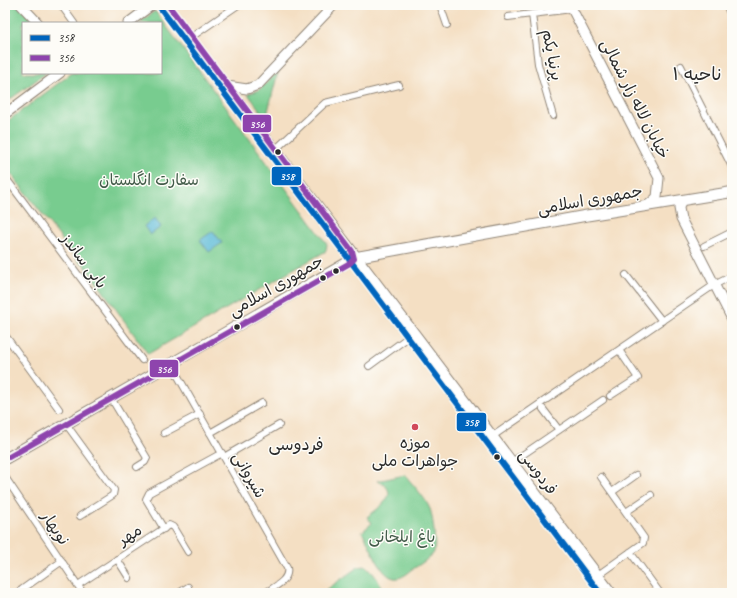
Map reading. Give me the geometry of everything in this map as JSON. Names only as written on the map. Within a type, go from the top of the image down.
[{"type":"main road","points":[[21,5],[37,22]]},
{"type":"main road","points":[[27,5],[43,22]]},
{"type":"main road","points":[[129,22],[152,5]]},
{"type":"main road","name":"فردوسی","points":[[165,5],[608,589]]},
{"type":"main road","points":[[728,5],[732,14]]},
{"type":"main road","points":[[227,86],[247,89],[258,85],[333,6]]},
{"type":"main road","name":"خیابان لاله زار شمالی","points":[[571,7],[659,178],[657,197],[647,206]]},
{"type":"main road","points":[[5,114],[58,74]]},
{"type":"main road","name":"جمهوری اسلامی","points":[[5,459],[357,257],[732,192]]},
{"type":"main road","points":[[681,200],[679,208],[681,219],[732,319]]},
{"type":"street","points":[[61,5],[73,22]]},
{"type":"street","points":[[190,38],[238,5]]},
{"type":"street","points":[[440,5],[447,25]]},
{"type":"street","name":"پرنیا یکم","points":[[553,116],[538,64],[532,14],[571,7]]},
{"type":"street","points":[[508,17],[532,14]]},
{"type":"street","points":[[681,66],[732,167]]},
{"type":"street","points":[[275,150],[325,103],[399,85]]},
{"type":"street","name":"بابی ساندز","points":[[5,177],[142,360]]},
{"type":"street","points":[[704,246],[732,232]]},
{"type":"street","points":[[626,275],[662,321]]},
{"type":"street","points":[[492,436],[714,285],[732,276]]},
{"type":"street","points":[[369,366],[414,333]]},
{"type":"street","points":[[5,335],[59,409]]},
{"type":"street","points":[[610,396],[638,378],[619,350]]},
{"type":"street","name":"شیروانی","points":[[171,364],[287,568],[288,574],[286,579],[265,593]]},
{"type":"street","points":[[111,398],[146,456],[147,460],[137,467]]},
{"type":"street","points":[[512,462],[559,430],[566,428],[602,400]]},
{"type":"street","points":[[210,433],[262,403]]},
{"type":"street","points":[[543,409],[559,430]]},
{"type":"street","points":[[164,433],[200,414]]},
{"type":"street","points":[[66,424],[114,490],[113,495],[80,516]]},
{"type":"street","points":[[164,529],[146,498],[149,493],[279,425]]},
{"type":"street","points":[[612,492],[636,475]]},
{"type":"street","name":"نوبهار","points":[[5,477],[83,593]]},
{"type":"street","points":[[598,575],[643,543],[644,538],[601,477]]},
{"type":"street","points":[[626,512],[651,495]]},
{"type":"street","name":"مهر","points":[[78,585],[169,526],[174,527],[188,552]]},
{"type":"street","points":[[630,552],[660,593]]},
{"type":"street","points":[[117,559],[129,578]]},
{"type":"street","points":[[17,593],[62,561]]},
{"type":"street","points":[[179,593],[188,587]]},
{"type":"street","points":[[594,593],[608,589]]},
{"type":"green space","points":[[5,5],[18,5],[34,22],[22,22],[22,74],[45,74],[5,103]]},
{"type":"green space","name":"سفارت انگلستان","points":[[155,11],[327,244],[326,251],[148,354],[83,263],[80,263],[5,166],[5,123],[71,74],[162,74],[162,22],[140,22]]},
{"type":"green space","points":[[278,72],[268,111],[270,124],[248,94],[259,90]]},
{"type":"green space","name":"باغ ایلخانی","points":[[405,475],[422,496],[430,509],[435,546],[433,554],[428,558],[406,575],[400,578],[394,578],[386,574],[382,569],[362,532],[372,523],[367,517],[383,504],[389,495],[385,485],[377,481]]},
{"type":"green space","points":[[366,566],[378,581],[382,592],[322,593],[358,567]]},
{"type":"water","points":[[155,218],[161,227],[150,235],[144,226]]},
{"type":"water","points":[[213,231],[222,243],[209,252],[200,240]]},
{"type":"transit line","name":"358","points":[[158,5],[600,593]]},
{"type":"transit line","name":"356","points":[[9,457],[350,263],[354,259],[352,251],[168,5]]},
{"type":"place","name":"موزه جواهرات ملی","points":[[415,427]]},
{"type":"district","name":"ناحیه ۱","points":[[697,74]]},
{"type":"district","name":"فردوسی","points":[[296,444]]}]
